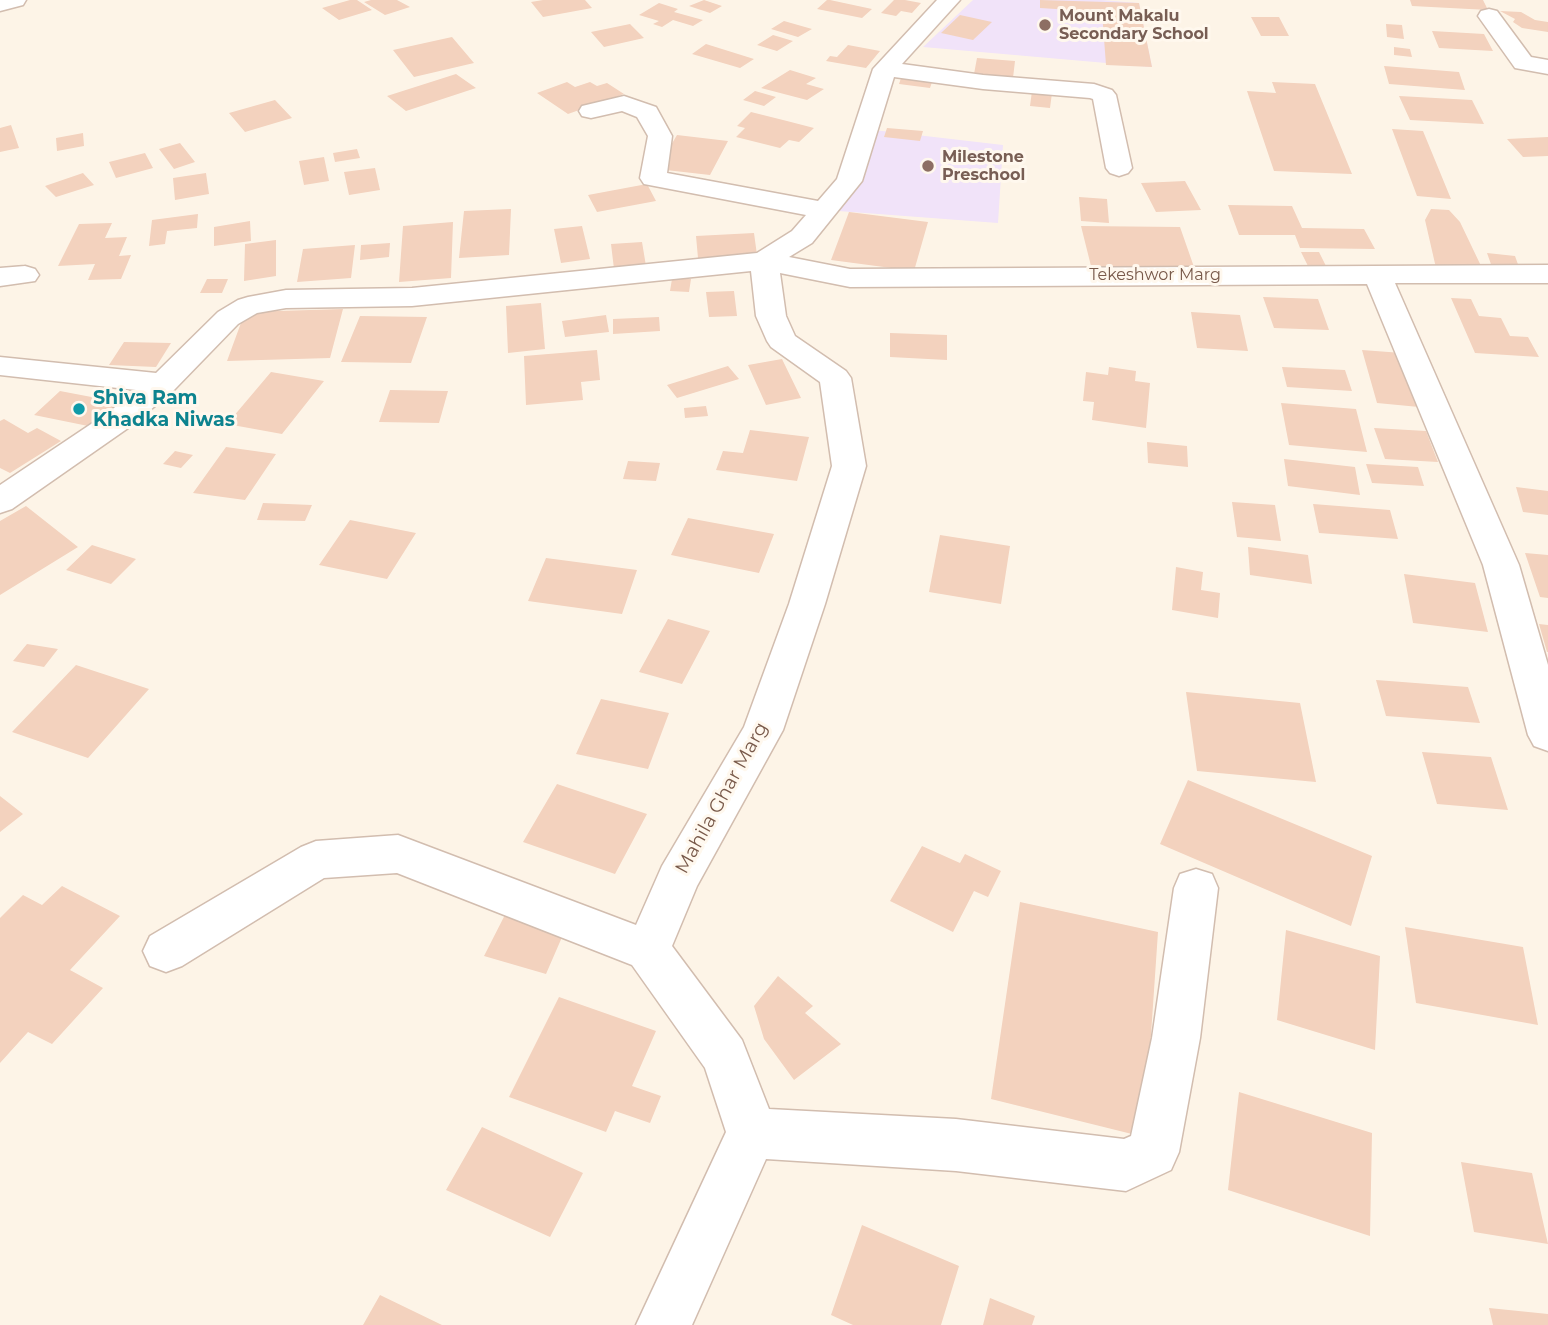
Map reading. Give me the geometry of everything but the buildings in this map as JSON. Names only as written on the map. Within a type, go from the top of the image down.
[{"type":"street","points":[[0,5],[15,0]]},
{"type":"street","points":[[0,501],[121,419],[163,383],[228,318],[248,306],[286,299],[412,297],[764,261],[802,237],[849,181],[885,69],[949,0]]},
{"type":"street","points":[[1489,16],[1523,62],[1529,66],[1548,67]]},
{"type":"street","points":[[885,69],[983,82],[1094,91],[1104,95],[1119,168]]},
{"type":"street","points":[[591,111],[624,103],[648,112],[660,136],[653,178],[825,210]]},
{"type":"street","name":"Tekeshwor Marg","points":[[764,261],[850,278],[1548,274]]},
{"type":"street","name":"Mahila Ghar Marg","points":[[648,950],[678,878],[763,730],[807,604],[849,466],[835,378],[782,341],[771,316],[764,261]]},
{"type":"street","points":[[1377,274],[1501,565],[1548,735]]},
{"type":"street","points":[[0,366],[163,383]]},
{"type":"street","points":[[166,951],[316,860],[398,854],[648,950],[725,1056],[752,1133],[664,1325]]},
{"type":"street","points":[[752,1133],[956,1145],[1126,1165],[1153,1152],[1177,1038],[1195,888]]},
{"type":"shaded area","name":"Mount Makalu Secondary School","points":[[973,0],[1100,0],[1139,3],[1152,67],[923,47]]},
{"type":"shaded area","name":"Milestone Preschool","points":[[865,129],[1003,145],[998,223],[825,210]]},
{"type":"place","name":"Mount Makalu Secondary School","points":[[1045,25]]},
{"type":"place","name":"Milestone Preschool","points":[[928,166]]},
{"type":"place","name":"Shiva Ram Khadka Niwas","points":[[79,409]]}]
